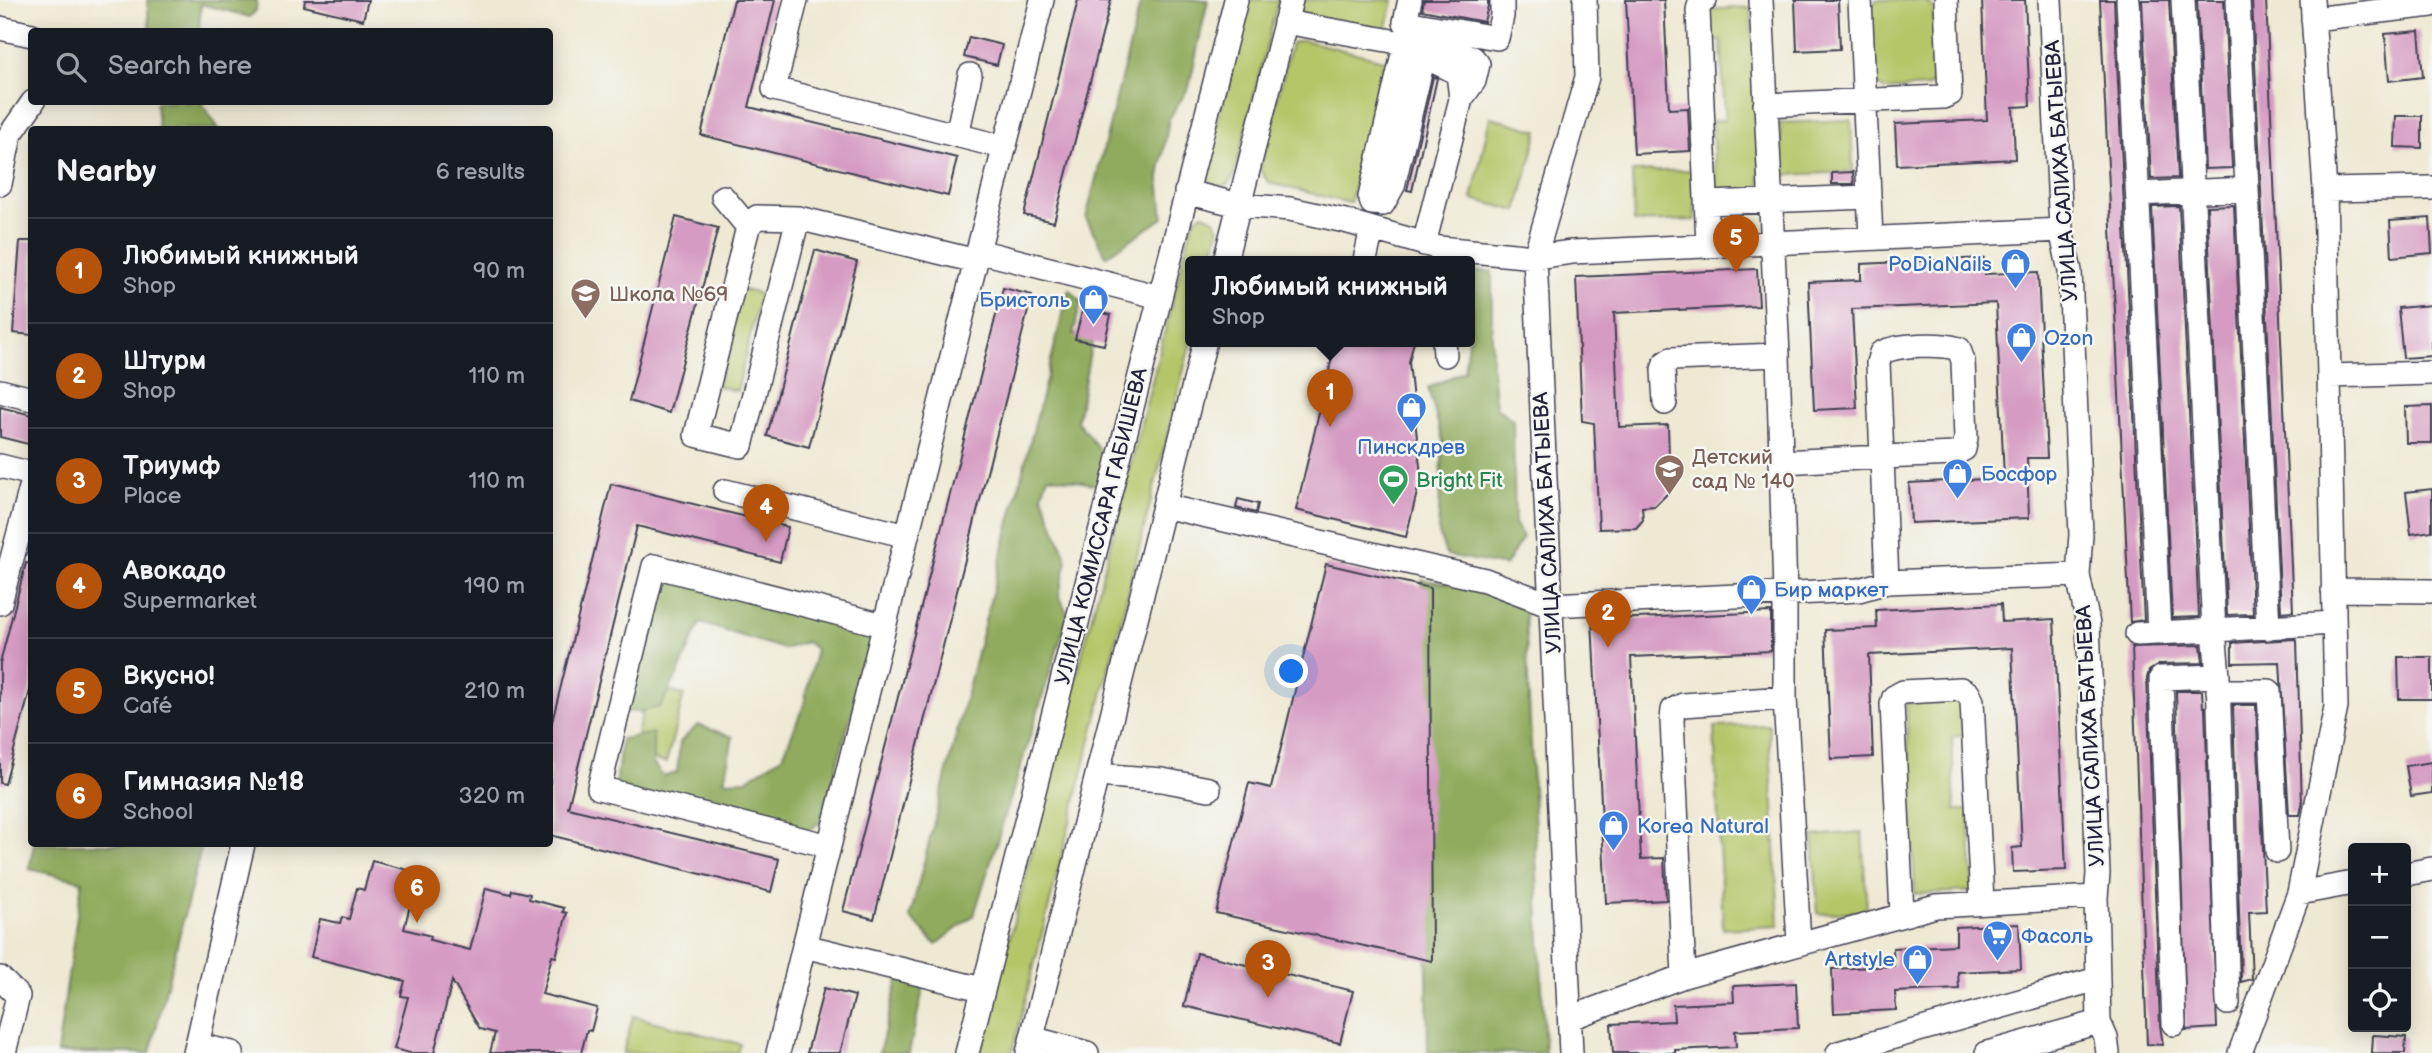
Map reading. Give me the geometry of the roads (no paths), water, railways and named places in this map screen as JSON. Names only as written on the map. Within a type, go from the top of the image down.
[{"type":"street","points":[[796,0],[774,89],[1003,146]]},
{"type":"street","points":[[778,1053],[1003,146],[1042,0]]},
{"type":"street","name":"УЛИЦА КОМИССАРА ГАБИШЕВА","points":[[967,1053],[1236,0]]},
{"type":"street","points":[[1410,0],[1405,22],[1497,38],[1502,0]]},
{"type":"street","name":"УЛИЦА САЛИХА БАТЫЕВА","points":[[1571,1053],[1535,257],[1587,77],[1585,0]]},
{"type":"street","points":[[1705,0],[1700,3],[1698,10],[1708,246]]},
{"type":"street","points":[[1761,0],[1778,355],[1785,594],[1785,698],[1799,943]]},
{"type":"street","points":[[1860,0],[1871,238]]},
{"type":"street","points":[[1765,105],[1943,97],[1950,94],[1946,0]]},
{"type":"street","name":"УЛИЦА САЛИХА БАТЫЕВА","points":[[2050,0],[2061,230],[2070,271],[2081,535],[2078,575],[2088,624],[2098,874],[2098,1022],[2106,1038],[2108,1053]]},
{"type":"street","points":[[2128,0],[2138,194],[2148,634],[2334,623]]},
{"type":"street","points":[[2183,0],[2218,684],[2228,1003]]},
{"type":"street","points":[[2238,0],[2268,628]]},
{"type":"street","points":[[2240,1053],[2299,893],[2336,707],[2325,190],[2312,9],[2432,5]]},
{"type":"street","points":[[1226,256],[1288,11],[1405,45],[1454,52],[1472,58],[1478,64],[1474,81],[1461,99]]},
{"type":"street","points":[[0,27],[28,34]]},
{"type":"street","points":[[1405,45],[1370,197],[1372,203],[1383,204],[1393,186],[1423,60],[1429,59],[1458,73],[1461,99],[1432,250]]},
{"type":"street","points":[[957,135],[971,75]]},
{"type":"street","points":[[0,184],[10,135],[31,105]]},
{"type":"street","points":[[2325,190],[2432,188]]},
{"type":"street","points":[[2138,194],[2247,190]]},
{"type":"street","points":[[1186,192],[1239,205],[1290,209],[1372,229],[1432,250],[1535,257],[1572,252],[2061,230]]},
{"type":"street","points":[[723,197],[730,202],[748,227]]},
{"type":"street","points":[[1707,203],[1870,197]]},
{"type":"street","points":[[798,218],[741,446],[695,435],[748,227],[757,217],[798,218],[1160,297]]},
{"type":"street","points":[[1366,256],[1372,229]]},
{"type":"street","points":[[1781,462],[1882,457],[1955,454],[1964,449],[1966,438],[1963,361],[1959,349],[1947,345],[1890,348],[1881,353],[1878,363],[1882,457],[1887,582]]},
{"type":"street","points":[[1087,1053],[1030,1046],[1204,347]]},
{"type":"street","points":[[1665,403],[1663,370],[1665,363],[1671,359],[1778,355]]},
{"type":"street","points":[[2329,376],[2432,373]]},
{"type":"street","points":[[0,391],[28,398]]},
{"type":"street","points":[[0,466],[28,473]]},
{"type":"street","points":[[725,491],[907,536]]},
{"type":"street","points":[[0,603],[28,499]]},
{"type":"street","points":[[1164,506],[1485,580],[1551,606],[1859,590],[1887,582],[2078,575]]},
{"type":"street","points":[[828,846],[598,788],[654,566],[883,625]]},
{"type":"street","points":[[2333,590],[2432,591]]},
{"type":"street","points":[[2174,1024],[2161,678],[2269,691],[2277,851]]},
{"type":"street","points":[[1902,914],[1892,704],[1894,697],[1903,692],[1961,689],[1968,693],[1972,701],[1982,902]]},
{"type":"street","points":[[1684,976],[1672,733],[1674,710],[1684,705],[1785,698]]},
{"type":"street","points":[[1098,773],[1162,780],[1209,789]]},
{"type":"street","points":[[232,1053],[196,1049],[242,847]]},
{"type":"street","points":[[2411,873],[2432,869]]},
{"type":"street","points":[[2299,893],[2348,884]]},
{"type":"street","points":[[1570,1018],[1684,976],[1942,904],[2096,897]]},
{"type":"street","points":[[804,946],[982,989]]},
{"type":"street","points":[[0,978],[18,996],[4,1053]]},
{"type":"street","points":[[1838,1053],[2097,979]]},
{"type":"street","points":[[1988,1053],[2098,1022]]},
{"type":"place","name":"Вкусно!","points":[[1736,273]]},
{"type":"place","name":"PoDiaNails","points":[[2015,291]]},
{"type":"place","name":"Школа №69","points":[[586,321]]},
{"type":"place","name":"Бристоль","points":[[1093,327]]},
{"type":"place","name":"Ozon","points":[[2021,365]]},
{"type":"place","name":"Любимый книжный","points":[[1330,427]]},
{"type":"place","name":"Пинскдрев","points":[[1411,434]]},
{"type":"place","name":"Детский сад № 140","points":[[1669,496]]},
{"type":"place","name":"Босфор","points":[[1958,501]]},
{"type":"place","name":"Bright Fit","points":[[1393,507]]},
{"type":"place","name":"Авокадо","points":[[766,542]]},
{"type":"place","name":"Бир маркет","points":[[1751,617]]},
{"type":"place","name":"Штурм","points":[[1608,648]]},
{"type":"place","name":"Korea Natural","points":[[1614,853]]},
{"type":"place","name":"Гимназия №18","points":[[417,923]]},
{"type":"place","name":"Фасоль","points":[[1998,963]]},
{"type":"place","name":"Artstyle","points":[[1918,986]]},
{"type":"place","name":"Триумф","points":[[1268,998]]}]
